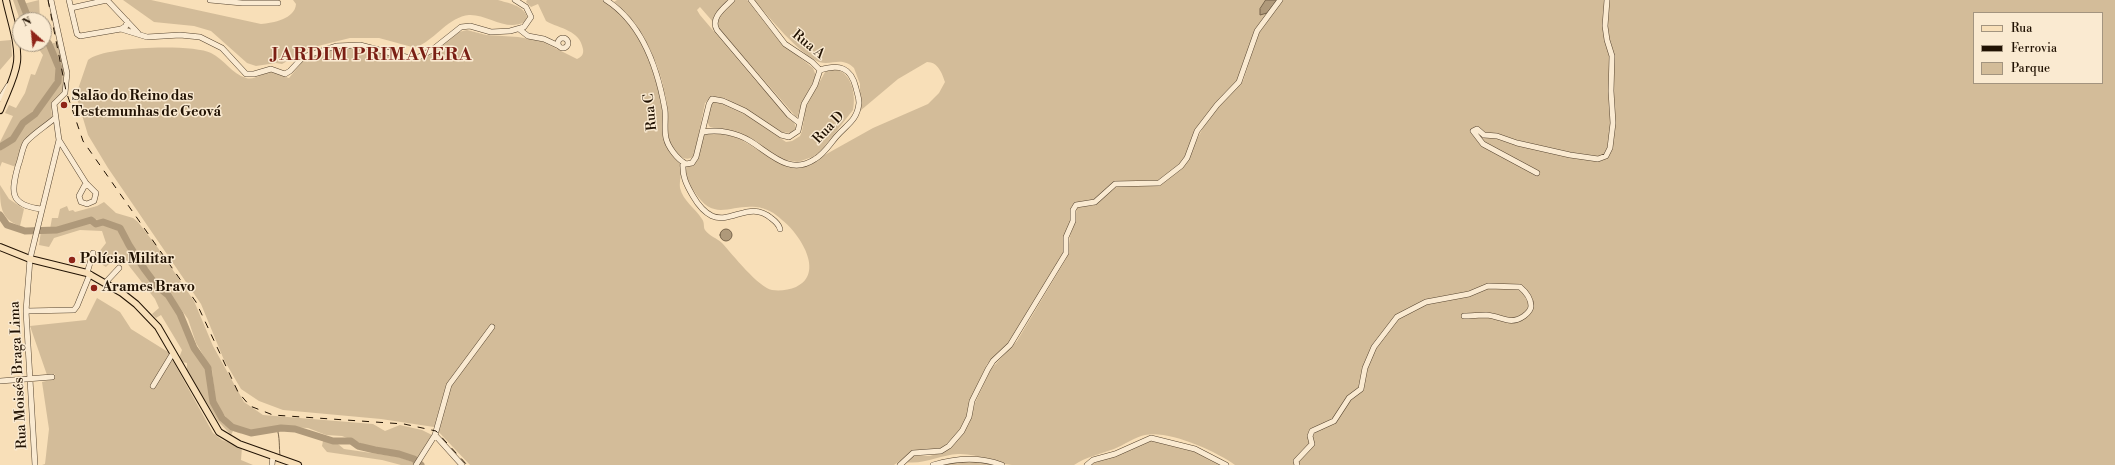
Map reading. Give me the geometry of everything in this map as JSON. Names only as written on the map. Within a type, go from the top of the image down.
[{"type":"main road","points":[[1,103],[12,80],[17,55],[6,0]]},
{"type":"main road","points":[[0,247],[30,259],[89,274],[106,282],[136,304],[151,319],[173,353],[219,432],[238,444],[273,456],[285,462],[298,465]]},
{"type":"street","points":[[51,0],[67,73],[66,91],[54,104],[54,116],[59,140],[86,182]]},
{"type":"street","points":[[69,0],[77,34],[82,36],[121,29],[126,26],[127,21]]},
{"type":"street","points":[[71,8],[107,0],[138,34]]},
{"type":"street","points":[[210,0],[242,3],[278,3]]},
{"type":"street","points":[[121,29],[147,37],[180,35],[200,37],[222,48],[240,69],[252,75],[271,69],[286,74],[303,57],[336,46],[360,45],[406,57],[417,58],[428,53],[463,26],[491,32],[519,29],[526,25],[531,17],[527,9],[515,0]]},
{"type":"street","name":"Rua C","points":[[606,0],[621,10],[646,49],[660,83],[667,142],[682,162]]},
{"type":"street","points":[[732,0],[715,19],[715,26],[789,115],[798,122]]},
{"type":"street","name":"Rua A","points":[[751,0],[785,44],[812,62],[820,70]]},
{"type":"street","points":[[903,464],[913,453],[930,454],[945,449],[962,431],[969,417],[972,400],[988,369],[993,361],[1010,345],[1066,253],[1066,240],[1074,218],[1074,207],[1079,204],[1095,202],[1115,184],[1159,183],[1181,166],[1187,158],[1197,131],[1217,105],[1240,82],[1257,31],[1280,0]]},
{"type":"street","points":[[1538,174],[1489,148],[1479,141],[1474,131],[1477,129],[1484,135],[1497,136],[1517,143],[1570,155],[1598,159],[1606,156],[1610,148],[1613,124],[1611,91],[1612,56],[1606,35],[1607,0]]},
{"type":"street","points":[[519,29],[528,36],[544,39],[559,46]]},
{"type":"street","name":"Rua D","points":[[839,66],[849,72],[854,81],[858,96],[858,111],[856,118],[821,154],[810,162],[799,165],[787,164],[774,159],[750,141],[734,134],[718,131],[703,132],[709,104],[712,99],[723,101],[745,111],[785,136],[796,134],[799,126],[798,122],[804,104],[815,85],[820,70],[839,66]]},
{"type":"street","points":[[41,209],[29,207],[20,202],[13,192],[13,185],[26,143],[54,116]]},
{"type":"street","points":[[703,132],[694,161],[689,164],[682,162],[683,179],[698,204],[712,216],[720,217],[748,211],[759,212],[769,216],[779,225],[780,229]]},
{"type":"street","name":"Rua Moisés Braga Lima","points":[[35,465],[26,311],[30,259],[34,237],[59,140]]},
{"type":"street","points":[[26,311],[74,310],[77,306],[89,274],[93,253]]},
{"type":"street","points":[[106,282],[119,268]]},
{"type":"street","points":[[1297,465],[1297,459],[1312,444],[1310,436],[1312,431],[1334,421],[1349,398],[1361,389],[1365,368],[1374,347],[1397,317],[1426,302],[1469,294],[1488,286],[1517,286],[1524,290],[1530,301],[1530,309],[1527,314],[1508,322],[1487,315],[1464,316]]},
{"type":"street","points":[[416,465],[419,458],[435,435],[440,412],[449,385],[492,327]]},
{"type":"street","points":[[153,386],[173,353]]},
{"type":"street","points":[[0,381],[52,377]]},
{"type":"street","points":[[435,435],[462,465]]},
{"type":"street","points":[[1086,465],[1093,460],[1115,454],[1151,438],[1194,449],[1226,465]]},
{"type":"street","points":[[272,465],[273,456]]},
{"type":"street","points":[[933,465],[959,458],[990,461],[1002,465]]},
{"type":"green space","points":[[13,0],[20,0],[25,12],[17,12]]},
{"type":"green space","points":[[39,0],[40,12],[27,12],[23,4]]},
{"type":"green space","points":[[123,0],[151,0],[261,24],[271,23],[288,17],[295,9],[296,4],[293,0],[498,0],[519,7],[527,17],[524,22],[517,25],[511,25],[476,15],[469,15],[455,20],[419,46],[412,47],[379,38],[350,38],[310,48],[282,64],[276,63],[256,66],[247,63],[211,31],[194,26],[154,22]]},
{"type":"green space","points":[[527,0],[602,0],[621,15],[638,37],[656,75],[661,94],[669,149],[681,167],[680,188],[686,201],[702,219],[704,229],[722,243],[753,277],[772,290],[787,290],[796,287],[805,281],[809,272],[807,253],[802,243],[789,226],[776,215],[763,208],[746,207],[722,210],[708,207],[701,201],[685,173],[684,166],[697,161],[704,135],[719,133],[731,136],[743,141],[783,164],[805,166],[873,128],[928,104],[939,93],[945,82],[937,66],[931,62],[927,62],[898,79],[860,111],[860,84],[854,68],[849,64],[841,62],[824,63],[811,58],[794,44],[754,0],[1278,0],[1264,21],[1240,80],[1206,118],[1182,164],[1158,182],[1118,182],[1095,201],[1075,204],[1071,207],[1071,219],[1064,237],[1064,253],[1012,339],[987,364],[970,400],[967,416],[957,434],[941,449],[911,453],[894,465],[470,465],[434,427],[381,419],[283,410],[259,401],[241,389],[224,360],[201,304],[108,168],[88,135],[76,95],[88,60],[97,55],[129,49],[186,48],[211,53],[236,73],[249,79],[268,72],[276,73],[289,78],[303,61],[334,49],[360,47],[407,61],[419,61],[432,54],[459,32],[467,30],[486,35],[518,37],[541,41],[577,59],[581,57],[583,54],[583,49],[578,38],[569,31],[546,21],[538,4],[531,7],[526,2]]},
{"type":"green space","points":[[617,0],[747,0],[779,41],[813,68],[816,76],[802,103],[797,118],[700,7],[697,10],[700,15],[755,80],[794,122],[796,128],[791,133],[782,132],[725,98],[720,99],[720,101],[722,104],[748,116],[786,142],[792,141],[800,136],[806,107],[825,72],[833,70],[840,71],[850,80],[854,95],[853,110],[820,152],[812,157],[798,162],[780,159],[742,135],[710,127],[708,121],[711,103],[710,100],[708,100],[705,103],[694,156],[686,159],[678,155],[672,147],[667,135],[667,106],[665,91],[650,49],[634,24],[614,2]]},
{"type":"green space","points":[[1281,0],[2115,0],[2115,465],[1235,465],[1227,459],[1205,448],[1179,439],[1155,434],[1137,437],[1114,449],[1088,458],[1074,465],[1012,465],[965,454],[945,456],[912,463],[905,462],[912,456],[930,456],[945,451],[959,438],[969,424],[975,403],[991,369],[1017,341],[1066,259],[1070,236],[1075,222],[1077,206],[1093,206],[1118,186],[1158,185],[1182,168],[1205,124],[1220,104],[1243,81],[1259,33]]},
{"type":"green space","points":[[11,40],[12,56],[0,70],[0,41]]},
{"type":"green space","points":[[59,42],[66,69],[65,89],[51,105],[52,118],[26,140],[16,167],[2,162],[0,167],[0,151],[14,141],[22,127],[38,111],[58,84],[61,71],[52,47],[53,43]]},
{"type":"green space","points":[[41,52],[52,52],[56,64],[56,75],[53,85],[48,94],[21,124],[11,139],[0,147],[0,142],[13,116],[5,113],[9,105],[16,108],[25,93],[31,74],[35,75],[43,55]]},
{"type":"green space","points":[[0,185],[9,199],[24,209],[20,226],[8,219],[2,210]]},
{"type":"green space","points":[[104,202],[116,213],[133,218],[138,222],[158,248],[194,301],[213,346],[244,402],[263,415],[373,424],[385,431],[400,425],[422,430],[432,435],[417,459],[403,453],[378,450],[342,436],[326,435],[308,428],[288,427],[250,431],[241,430],[232,424],[216,405],[212,370],[196,343],[188,319],[170,294],[160,288],[145,268],[121,226],[115,223],[111,224],[91,218],[50,229],[52,218],[58,218],[60,209],[67,206],[69,211],[73,210],[75,212],[97,206]]},
{"type":"green space","points":[[86,222],[116,227],[121,232],[123,241],[159,291],[167,295],[180,319],[192,348],[205,364],[213,408],[224,424],[242,434],[233,431],[231,435],[218,421],[187,371],[187,363],[182,362],[179,358],[182,350],[161,315],[156,318],[152,314],[159,308],[155,299],[119,253],[106,267],[95,260],[95,257],[106,243],[102,231],[80,230],[54,238],[49,247],[39,245],[41,231],[59,231]]},
{"type":"green space","points":[[97,298],[120,312],[131,329],[168,352],[213,433],[222,440],[242,447],[241,460],[253,465],[42,465],[45,464],[49,429],[42,382],[55,379],[55,374],[47,375],[30,326],[86,320]]},
{"type":"green space","points":[[326,440],[338,444],[344,449],[399,457],[415,463],[415,465],[401,465],[382,460],[327,452],[322,446],[323,441]]},
{"type":"green space","points":[[1149,440],[1195,451],[1221,465],[1090,465]]},
{"type":"green space","points":[[959,460],[997,465],[938,465]]},
{"type":"shaded area","points":[[1266,0],[1277,0],[1267,13],[1260,15],[1260,9]]},
{"type":"shaded area","points":[[724,229],[728,229],[732,235],[728,241],[724,241],[720,237],[720,233]]},
{"type":"waterway","points":[[21,0],[26,12]]},
{"type":"waterway","points":[[0,147],[13,139],[23,123],[35,114],[58,82],[59,68],[52,51]]},
{"type":"waterway","points":[[0,215],[7,225],[25,231],[57,230],[91,220],[96,224],[103,222],[120,228],[145,270],[157,286],[168,295],[180,314],[194,348],[208,368],[213,402],[222,418],[232,427],[251,433],[281,428],[295,429],[333,441],[351,441],[358,446],[399,454],[414,459],[421,465]]},
{"type":"waterway","points":[[277,429],[280,456]]},
{"type":"railway","points":[[48,0],[66,91],[83,141],[196,302],[238,392],[250,406],[273,415],[404,424],[436,431],[467,465]]},
{"type":"place","name":"Salão do Reino das Testemunhas de Geová","points":[[64,105]]},
{"type":"place","name":"Polícia Militar","points":[[72,260]]},
{"type":"place","name":"Arames Bravo","points":[[94,288]]},
{"type":"district","name":"JARDIM PRIMAVERA","points":[[372,56]]}]
